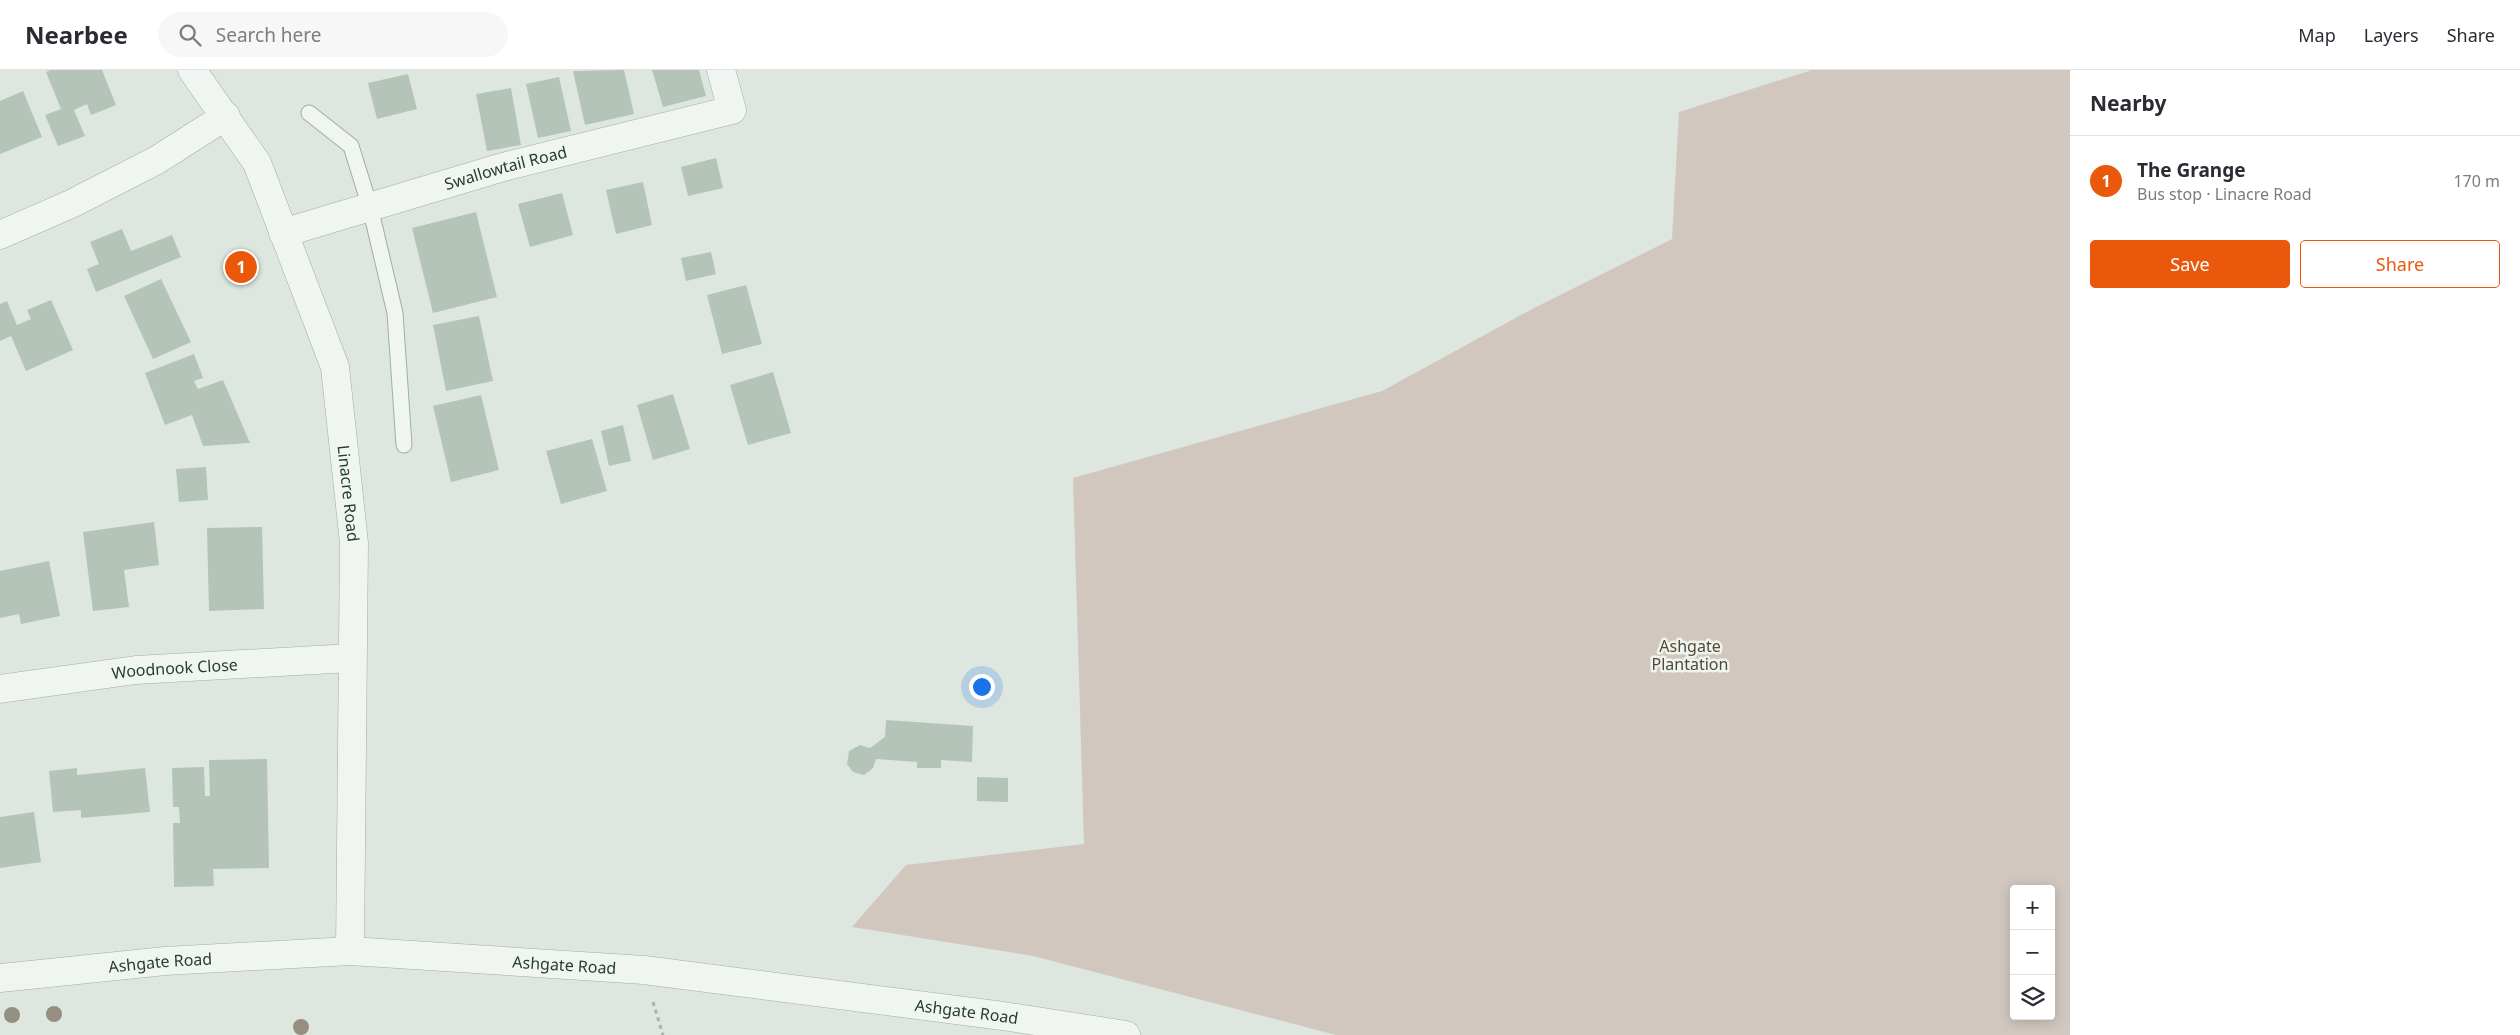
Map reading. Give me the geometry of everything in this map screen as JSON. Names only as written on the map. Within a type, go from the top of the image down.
[{"type":"street","name":"Linacre Road","points":[[192,70],[226,116],[256,163],[335,367],[354,543],[351,658],[350,950]]},
{"type":"street","name":"Swallowtail Road","points":[[283,233],[504,167],[732,110],[722,70]]},
{"type":"street","points":[[0,235],[74,203],[157,160],[226,116]]},
{"type":"street","name":"Woodnook Close","points":[[0,689],[136,670],[351,658]]},
{"type":"street","name":"Ashgate Road","points":[[0,978],[165,961],[350,950],[644,970],[1002,1016],[1126,1035]]},
{"type":"lane","points":[[309,113],[351,146],[370,207],[394,313],[404,445]]},
{"type":"green space","name":"Ashgate Plantation","points":[[1812,70],[2070,70],[2070,1035],[1336,1035],[1033,956],[852,927],[906,865],[1084,844],[1073,478],[1382,391],[1534,308],[1672,239],[1679,112]]},
{"type":"building","points":[[50,70],[102,70],[116,105],[91,115],[87,104],[74,110],[85,136],[58,146],[45,115],[61,109],[46,72]]},
{"type":"building","points":[[624,70],[634,114],[585,125],[573,71]]},
{"type":"building","points":[[652,70],[699,70],[706,96],[663,107]]},
{"type":"building","points":[[408,74],[417,109],[377,119],[368,83]]},
{"type":"building","points":[[559,77],[571,131],[538,138],[526,84]]},
{"type":"building","points":[[511,88],[521,145],[487,151],[476,94]]},
{"type":"building","points":[[23,91],[42,137],[0,154],[0,101]]},
{"type":"building","points":[[716,158],[723,188],[688,196],[681,167]]},
{"type":"building","points":[[643,182],[652,225],[616,234],[606,190]]},
{"type":"building","points":[[562,193],[573,235],[530,247],[518,204]]},
{"type":"building","points":[[476,212],[497,297],[433,313],[412,228]]},
{"type":"building","points":[[122,229],[131,251],[172,235],[181,257],[96,292],[87,269],[99,264],[90,242]]},
{"type":"building","points":[[711,252],[716,274],[686,281],[681,258]]},
{"type":"building","points":[[161,279],[191,342],[153,359],[124,296]]},
{"type":"building","points":[[746,285],[762,344],[722,354],[707,295]]},
{"type":"building","points":[[51,300],[73,350],[26,371],[11,336],[0,341],[0,304],[7,301],[17,325],[31,319],[27,310]]},
{"type":"building","points":[[479,316],[493,381],[446,391],[433,325]]},
{"type":"building","points":[[194,354],[203,378],[194,381],[198,389],[223,380],[250,443],[203,446],[192,415],[165,425],[145,373]]},
{"type":"building","points":[[773,372],[791,433],[748,445],[730,385]]},
{"type":"building","points":[[673,394],[690,449],[653,460],[637,405]]},
{"type":"building","points":[[481,395],[499,470],[451,482],[433,406]]},
{"type":"building","points":[[623,425],[631,461],[609,466],[601,431]]},
{"type":"building","points":[[592,439],[607,491],[561,504],[546,451]]},
{"type":"building","points":[[206,467],[208,500],[179,502],[176,469]]},
{"type":"building","points":[[154,522],[159,565],[124,570],[129,607],[93,611],[83,532]]},
{"type":"building","points":[[262,527],[264,609],[209,611],[207,528]]},
{"type":"building","points":[[49,561],[60,616],[21,624],[19,614],[0,618],[0,571]]},
{"type":"building","points":[[886,720],[973,726],[972,762],[941,760],[941,768],[917,768],[917,762],[876,759],[873,768],[864,775],[853,772],[847,764],[849,751],[860,745],[870,748],[885,737]]},
{"type":"building","points":[[267,759],[269,868],[213,869],[214,886],[174,887],[173,823],[180,823],[179,807],[173,807],[172,768],[204,767],[205,796],[210,796],[209,760]]},
{"type":"building","points":[[77,768],[77,775],[145,768],[150,812],[81,818],[81,810],[53,812],[49,771]]},
{"type":"building","points":[[977,777],[1008,778],[1008,802],[977,801]]},
{"type":"building","points":[[34,812],[41,862],[0,868],[0,817]]},
{"type":"place","name":"The Grange","points":[[241,267]]}]
